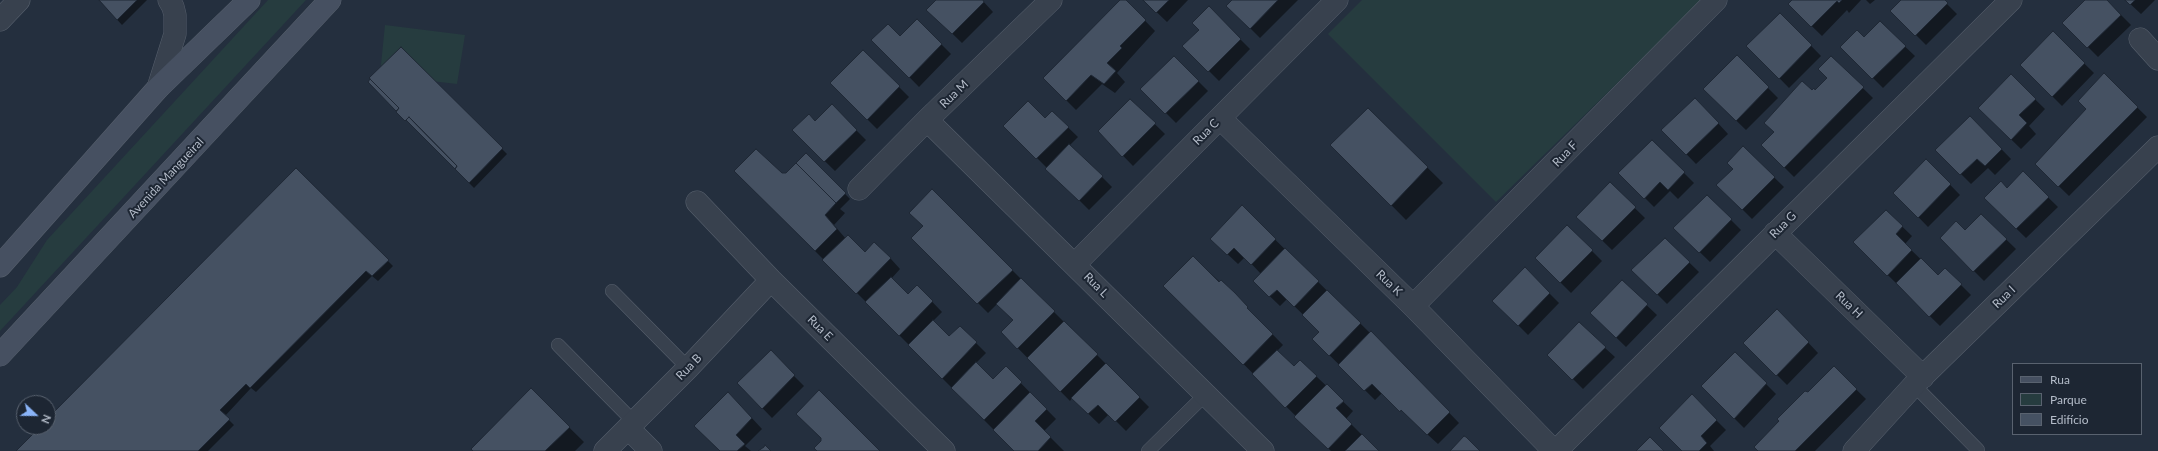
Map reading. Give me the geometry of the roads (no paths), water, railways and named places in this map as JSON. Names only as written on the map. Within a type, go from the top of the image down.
[{"type":"street","points":[[0,20],[19,0]]},
{"type":"street","points":[[158,88],[175,34],[174,11],[169,0]]},
{"type":"street","points":[[0,266],[158,88],[248,0]]},
{"type":"street","name":"Avenida Mangueiral","points":[[0,355],[330,0]]},
{"type":"street","name":"Rua M","points":[[859,189],[927,120],[1051,0]]},
{"type":"street","name":"Rua C","points":[[1075,264],[1337,0]]},
{"type":"street","name":"Rua F","points":[[1414,306],[1716,0]]},
{"type":"street","name":"Rua G","points":[[1555,451],[2010,0]]},
{"type":"street","points":[[2140,39],[2158,59]]},
{"type":"street","name":"Rua K","points":[[1220,118],[1414,306],[1555,451]]},
{"type":"street","name":"Rua L","points":[[927,120],[1075,264],[1263,451]]},
{"type":"street","name":"Rua I","points":[[1863,448],[1918,381],[2158,147]]},
{"type":"street","name":"Rua E","points":[[697,202],[771,280],[944,451]]},
{"type":"street","name":"Rua H","points":[[1775,233],[1918,381]]},
{"type":"street","name":"Rua B","points":[[605,451],[688,368],[771,280]]},
{"type":"street","points":[[631,425],[651,451]]},
{"type":"lane","points":[[612,291],[688,368]]},
{"type":"lane","points":[[558,345],[631,425]]},
{"type":"lane","points":[[1918,381],[1978,450]]},
{"type":"lane","points":[[1148,451],[1206,394]]}]
